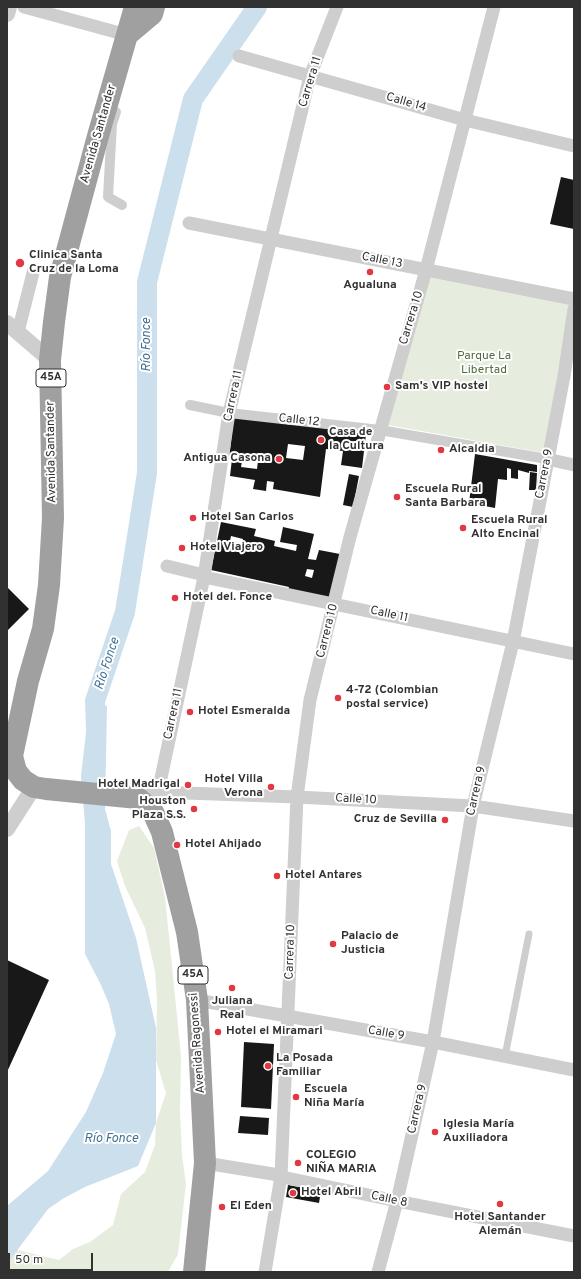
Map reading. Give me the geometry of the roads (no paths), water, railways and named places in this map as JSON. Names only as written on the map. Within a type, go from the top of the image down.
[{"type":"highway","name":"Avenida Santander","points":[[40,788],[23,780],[16,771],[10,753],[43,629],[49,584],[53,518],[50,360],[54,322],[60,278],[94,150],[130,42],[135,7]]},
{"type":"highway","points":[[130,42],[152,14],[154,7]]},
{"type":"highway","points":[[40,788],[130,798]]},
{"type":"highway","name":"Avenida Ragonessi","points":[[130,798],[153,812],[162,832],[187,932],[197,1000],[205,1163],[194,1272]]},
{"type":"street","points":[[7,14],[9,7]]},
{"type":"street","points":[[24,7],[130,42],[129,64]]},
{"type":"street","name":"Carrera 11","points":[[158,792],[204,576],[230,413],[310,76],[337,7]]},
{"type":"street","name":"Carrera 10","points":[[265,1272],[281,1176],[297,797],[310,700],[350,537],[426,270],[494,7]]},
{"type":"street","name":"Calle 14","points":[[239,56],[465,120],[574,146]]},
{"type":"street","points":[[119,102],[112,124],[108,196],[122,205]]},
{"type":"street","name":"Calle 13","points":[[189,223],[574,299]]},
{"type":"street","points":[[34,269],[13,328],[50,360]]},
{"type":"street","name":"Carrera 9","points":[[378,1272],[397,1201],[433,1042],[473,806],[513,642],[564,376],[574,309]]},
{"type":"street","name":"Calle 12","points":[[190,405],[230,413],[380,430],[574,465]]},
{"type":"street","name":"Calle 11","points":[[168,566],[204,576],[574,654]]},
{"type":"street","points":[[7,829],[40,788]]},
{"type":"street","name":"Calle 10","points":[[130,798],[158,792],[473,806],[574,821]]},
{"type":"street","name":"Calle 9","points":[[197,1000],[433,1042],[574,1070]]},
{"type":"street","name":"Calle 8","points":[[205,1163],[273,1174],[397,1201],[574,1236]]},
{"type":"lane","points":[[505,1056],[529,934]]},
{"type":"water","name":"Río Fonce","points":[[95,701],[107,706],[105,809],[111,831],[111,864],[136,938],[156,1028],[156,1123],[138,1166],[85,1187],[64,1198],[48,1209],[7,1264],[7,1206],[48,1171],[86,1112],[103,1073],[116,1034],[109,1004],[85,954],[85,824],[81,776],[89,706]]},
{"type":"waterway","name":"Río Fonce","points":[[96,729],[95,701],[125,612],[147,473],[147,282],[193,99],[257,7]]},
{"type":"place","name":"Clinica Santa Cruz de la Loma","points":[[20,263]]},
{"type":"place","name":"Agualuna","points":[[370,272]]},
{"type":"place","name":"Sam's VIP hostel","points":[[387,387]]},
{"type":"place","name":"Casa de la Cultura","points":[[321,440]]},
{"type":"place","name":"Alcaldia","points":[[441,450]]},
{"type":"place","name":"Antigua Casona","points":[[279,459]]},
{"type":"place","name":"Escuela Rural Santa Barbara","points":[[397,497]]},
{"type":"place","name":"Hotel San Carlos","points":[[193,518]]},
{"type":"place","name":"Escuela Rural Alto Encinal","points":[[463,528]]},
{"type":"place","name":"Hotel Viajero","points":[[182,548]]},
{"type":"place","name":"Hotel del. Fonce","points":[[175,598]]},
{"type":"place","name":"4-72 (Colombian postal service)","points":[[338,698]]},
{"type":"place","name":"Hotel Esmeralda","points":[[190,712]]},
{"type":"place","name":"Hotel Madrigal","points":[[188,785]]},
{"type":"place","name":"Hotel Villa Verona","points":[[271,787]]},
{"type":"place","name":"Houston Plaza S.S.","points":[[194,809]]},
{"type":"place","name":"Cruz de Sevilla","points":[[445,820]]},
{"type":"place","name":"Hotel Ahijado","points":[[177,845]]},
{"type":"place","name":"Hotel Antares","points":[[277,876]]},
{"type":"place","name":"Palacio de Justicia","points":[[333,944]]},
{"type":"place","name":"Juliana Real","points":[[232,988]]},
{"type":"place","name":"Hotel el Miramari","points":[[218,1032]]},
{"type":"place","name":"La Posada Familiar","points":[[268,1066]]},
{"type":"place","name":"Escuela Niña María","points":[[296,1097]]},
{"type":"place","name":"Iglesia María Auxiliadora","points":[[435,1132]]},
{"type":"place","name":"COLEGIO NIÑA MARIA","points":[[298,1163]]},
{"type":"place","name":"Hotel Abril","points":[[293,1193]]},
{"type":"place","name":"Hotel Santander Alemán","points":[[500,1204]]},
{"type":"place","name":"El Eden","points":[[222,1207]]},
{"type":"park label","name":"Parque La Libertad","points":[[484,364]]}]
